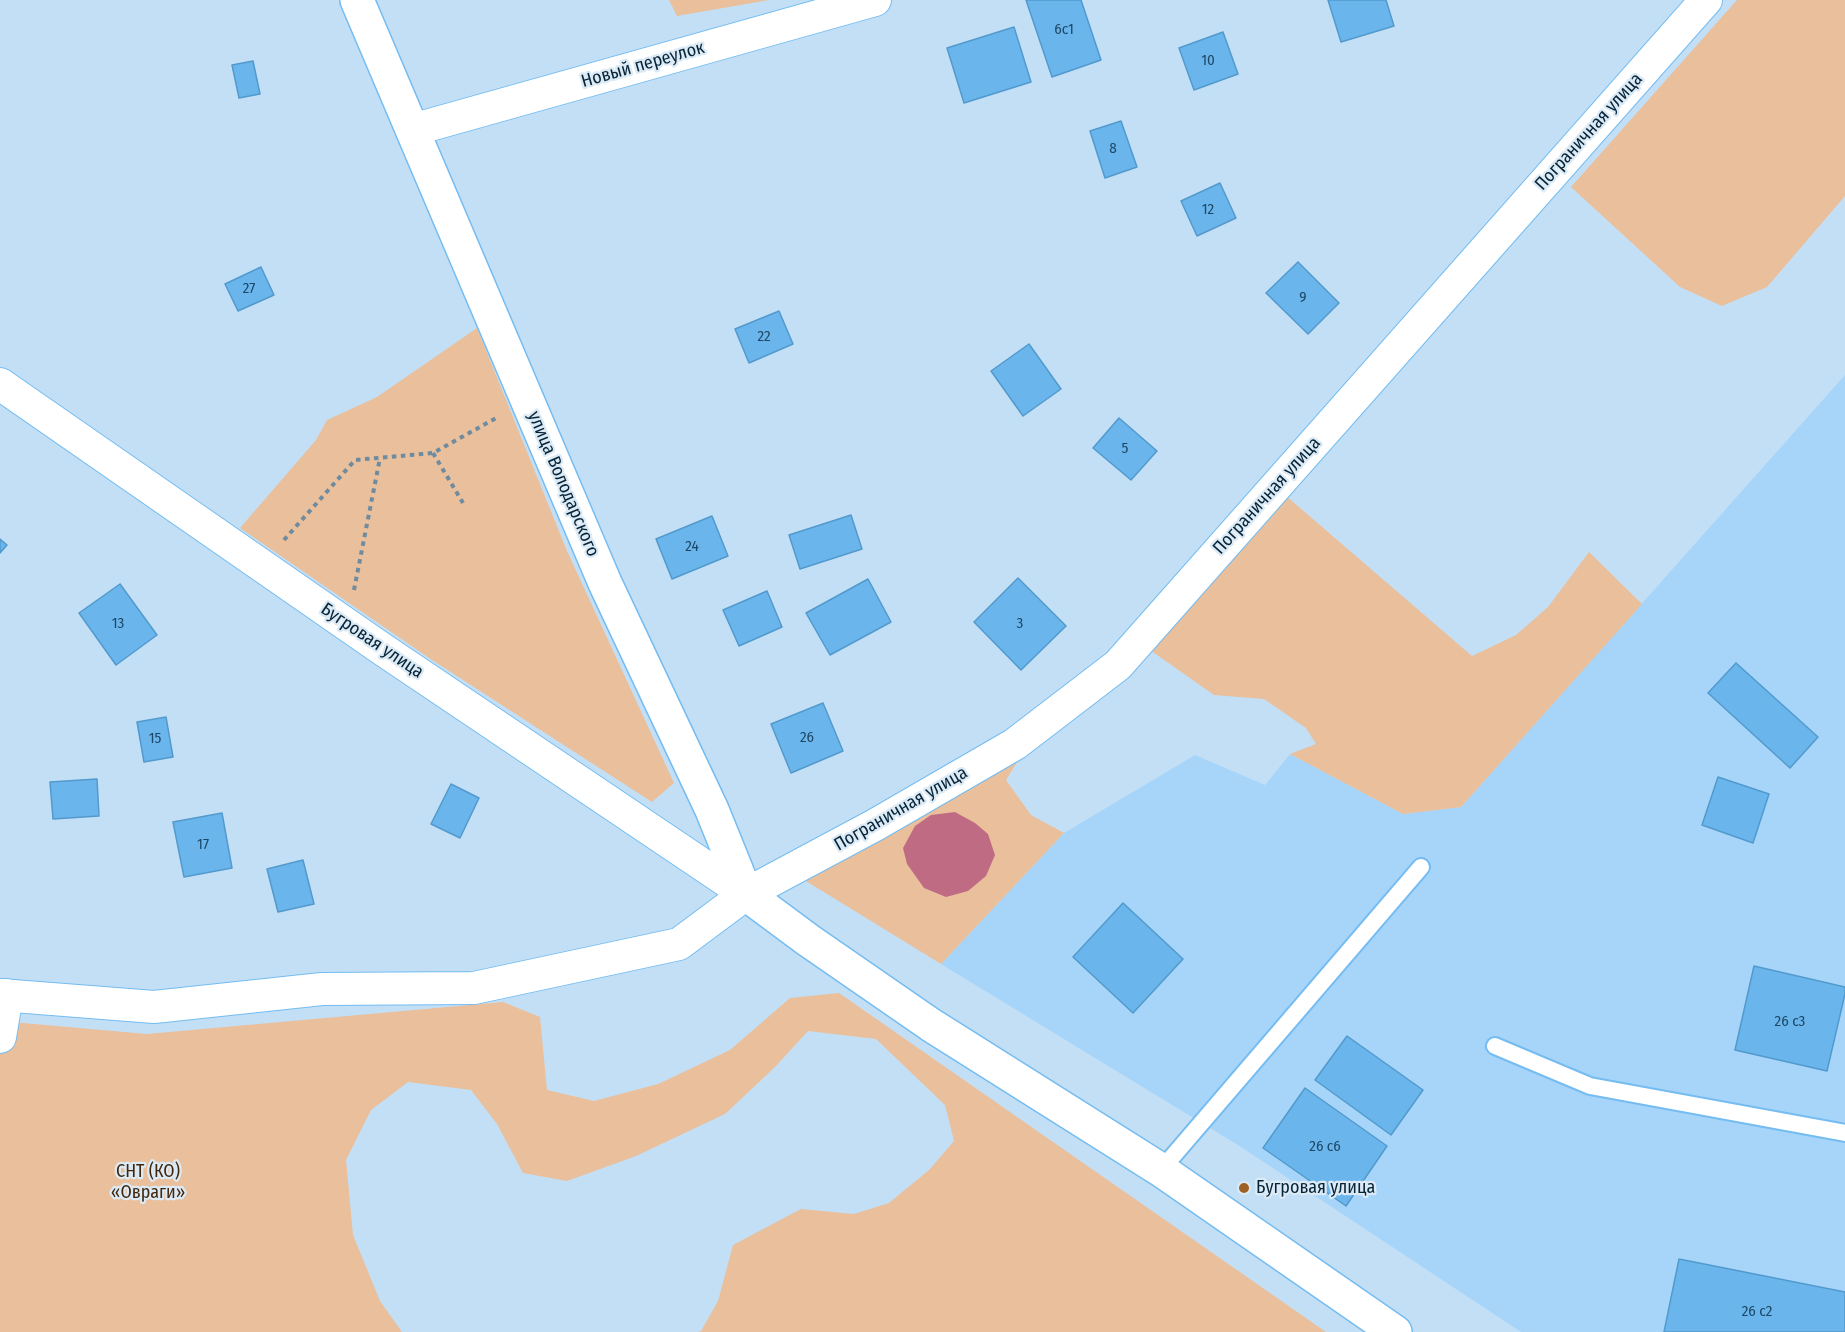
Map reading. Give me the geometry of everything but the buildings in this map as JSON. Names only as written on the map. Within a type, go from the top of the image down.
[{"type":"street","name":"улица Володарского","points":[[357,0],[605,583],[712,810],[746,894]]},
{"type":"street","name":"Новый переулок","points":[[412,130],[875,0]]},
{"type":"street","name":"Пограничная улица","points":[[4,995],[154,1007],[322,989],[474,988],[679,944],[746,894],[875,825],[1015,744],[1118,665],[1706,0]]},
{"type":"street","name":"Бугровая улица","points":[[0,384],[338,619],[746,894]]},
{"type":"street","points":[[746,894],[931,1025],[1161,1170],[1395,1332]]},
{"type":"street","points":[[0,1037],[4,995]]},
{"type":"lane","points":[[1161,1170],[1421,867]]},
{"type":"lane","points":[[1495,1046],[1590,1086],[1845,1133]]},
{"type":"path","points":[[261,565],[355,460],[433,453],[527,401]]},
{"type":"path","points":[[433,453],[463,503]]},
{"type":"path","points":[[338,619],[352,601],[380,458]]},
{"type":"shaded area","points":[[1845,375],[1845,1332],[1521,1332],[1241,1147],[941,964],[1064,833],[1195,755],[1265,785],[1290,754],[1403,814],[1461,807]]},
{"type":"shaded area","points":[[955,812],[975,823],[988,834],[995,855],[986,876],[968,891],[946,897],[924,888],[907,864],[903,848],[915,826],[931,815]]},
{"type":"green space","points":[[669,0],[769,0],[677,16]]},
{"type":"green space","points":[[1737,0],[1845,0],[1845,196],[1767,287],[1722,306],[1680,287],[1571,187]]},
{"type":"green space","points":[[477,328],[567,551],[674,783],[652,802],[429,658],[240,528],[316,440],[327,420],[377,397]]},
{"type":"green space","points":[[1285,495],[1472,656],[1516,635],[1548,607],[1589,552],[1642,604],[1461,807],[1403,814],[1290,754],[1316,744],[1306,728],[1264,699],[1214,695],[1150,650]]},
{"type":"green space","points":[[1027,746],[1006,780],[1031,815],[1064,833],[941,964],[801,878]]},
{"type":"green space","name":"СНТ (КО) «Овраги»","points":[[839,993],[1326,1332],[698,1332],[701,1331],[718,1301],[733,1245],[801,1209],[854,1214],[889,1203],[929,1170],[954,1141],[945,1105],[876,1039],[808,1031],[775,1067],[725,1114],[636,1156],[567,1181],[523,1173],[497,1124],[471,1090],[408,1082],[371,1110],[346,1160],[353,1235],[380,1301],[402,1332],[0,1332],[0,1021],[147,1034],[503,1002],[540,1017],[547,1090],[594,1101],[658,1084],[730,1050],[790,998]]},
{"type":"place","name":"Бугровая улица","points":[[1244,1188]]}]
